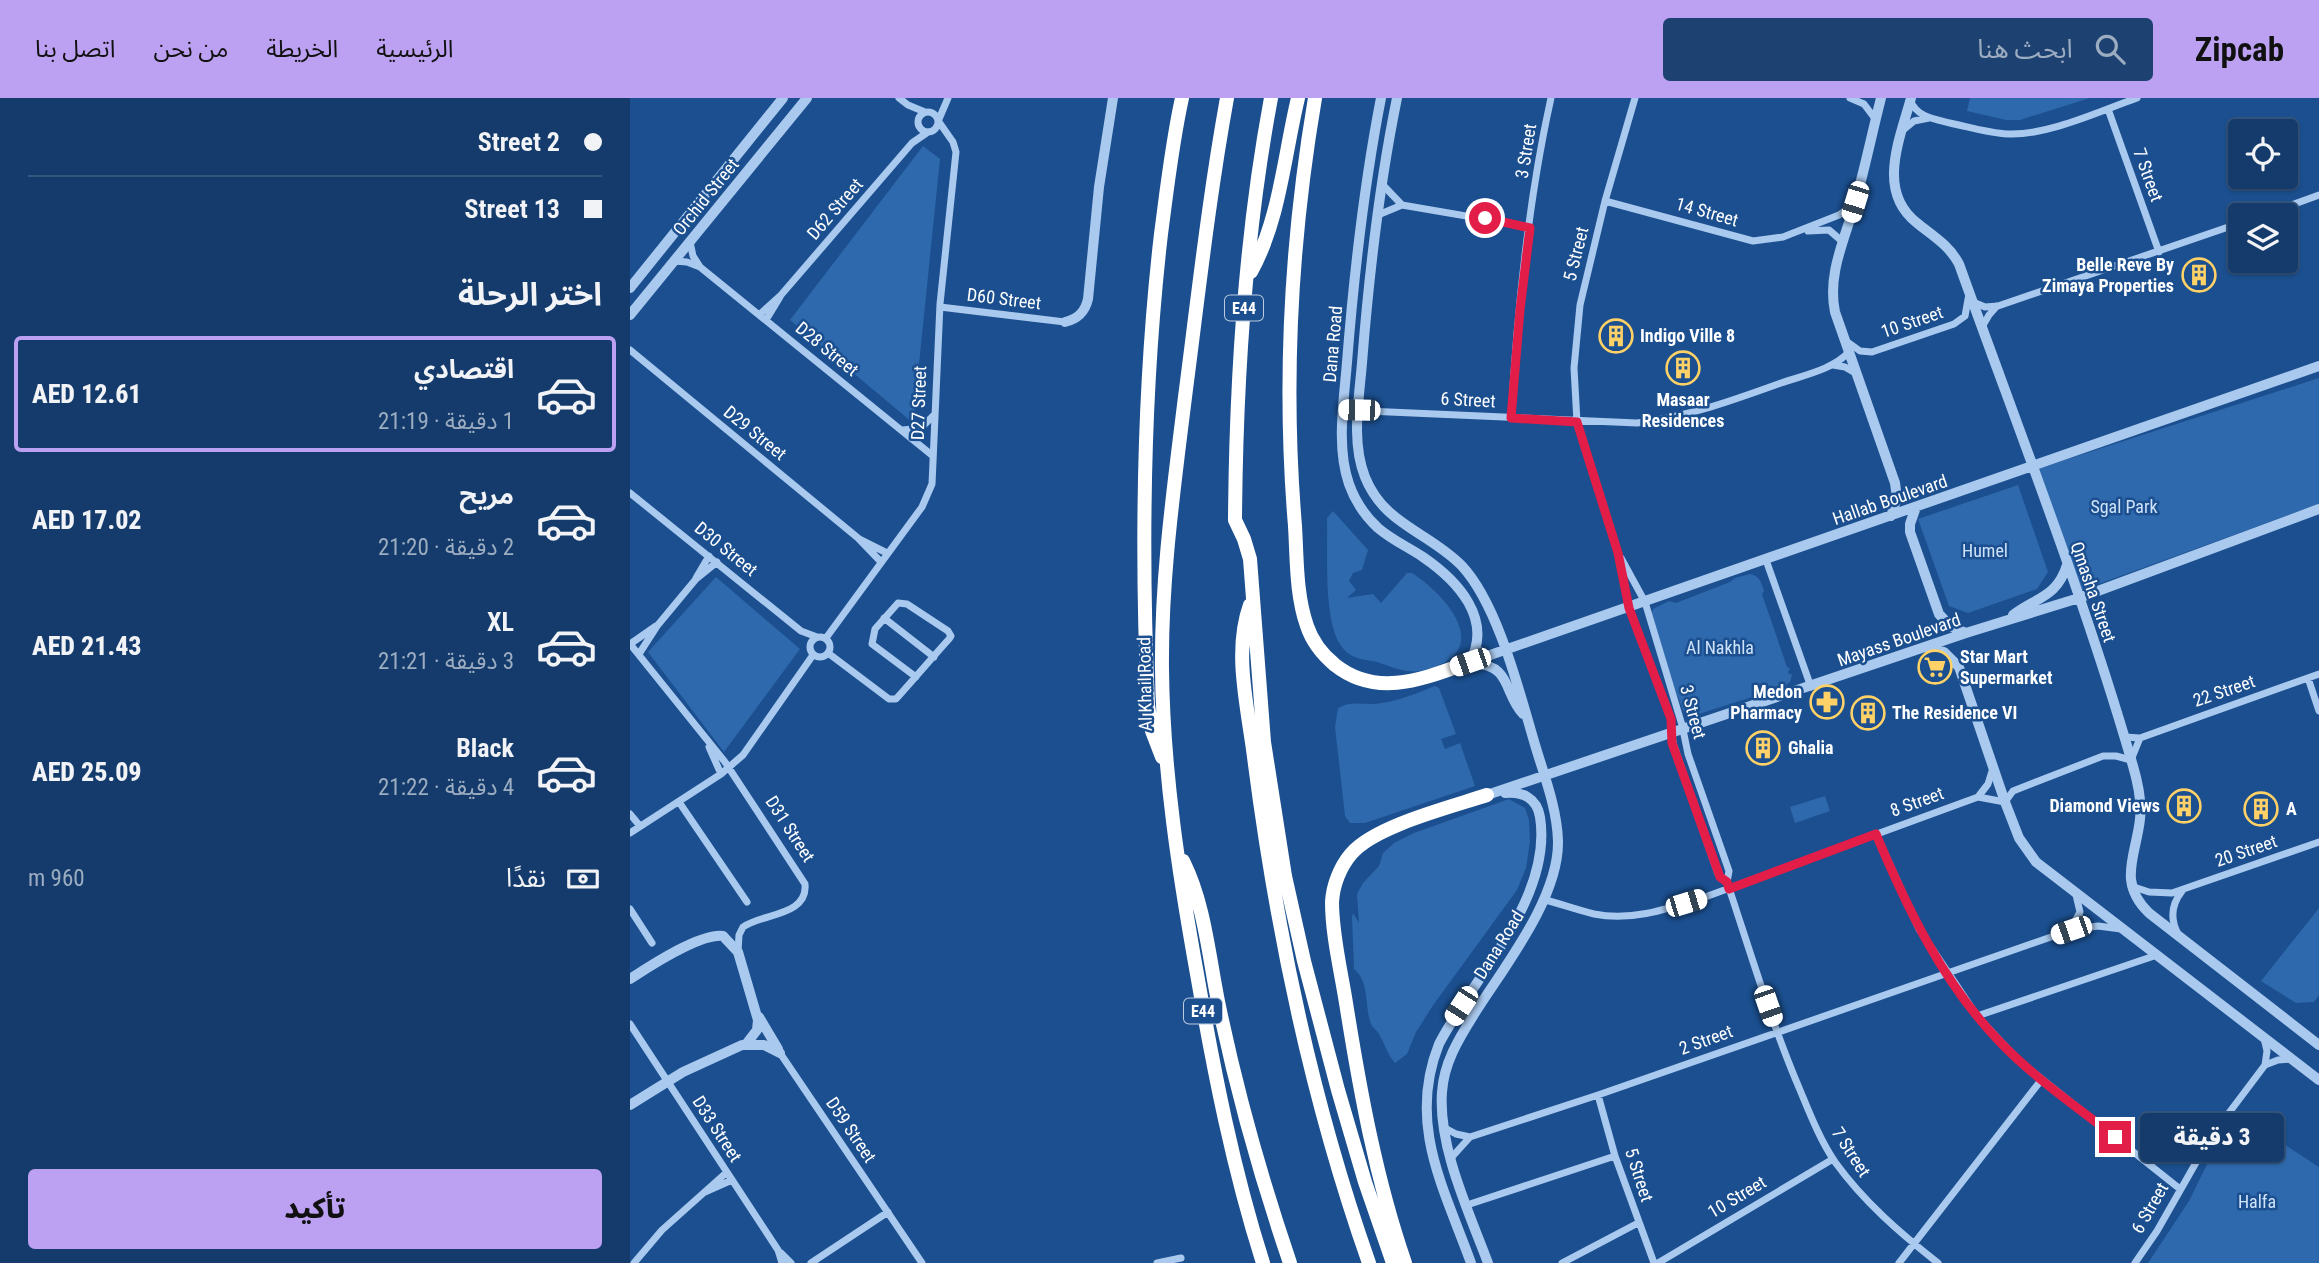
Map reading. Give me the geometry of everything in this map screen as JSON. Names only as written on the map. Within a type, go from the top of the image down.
[{"type":"highway","points":[[1167,767],[1152,731],[1147,705],[1145,474],[1154,302],[1167,183],[1182,98]]},
{"type":"highway","name":"Al Khail Road","points":[[1227,98],[1202,262],[1170,535],[1162,668],[1167,767],[1177,851],[1202,1006],[1227,1131],[1244,1202],[1263,1263]]},
{"type":"highway","name":"E44","points":[[1254,596],[1248,549],[1235,520],[1239,380],[1256,195],[1272,98]]},
{"type":"highway","points":[[1247,279],[1273,219],[1298,98]]},
{"type":"highway","points":[[1315,98],[1297,241],[1288,386],[1291,485],[1300,587],[1307,626],[1316,644],[1329,659],[1345,671],[1373,683],[1413,682],[1470,662]]},
{"type":"highway","points":[[1254,596],[1243,632],[1242,656],[1271,879],[1314,1083],[1336,1163],[1369,1263]]},
{"type":"highway","points":[[1254,596],[1264,742],[1292,909],[1348,1125],[1393,1263]]},
{"type":"highway","points":[[1405,1263],[1382,1187],[1365,1109],[1339,959],[1333,894],[1342,867],[1353,851],[1367,839],[1487,794]]},
{"type":"highway","points":[[1177,851],[1198,898],[1230,1056],[1290,1263]]},
{"type":"street","name":"Orchid Street","points":[[630,288],[783,98]]},
{"type":"street","name":"Orchid Street","points":[[630,315],[807,98]]},
{"type":"street","points":[[900,98],[908,105],[922,130],[949,138]]},
{"type":"street","points":[[1065,322],[1082,313],[1088,299],[1099,187],[1113,98]]},
{"type":"street","name":"Dana Road","points":[[1381,98],[1359,250],[1344,410],[1343,456],[1347,476],[1354,495],[1378,528],[1441,571],[1468,601],[1475,615],[1478,631],[1476,648],[1470,662],[1485,664],[1498,671],[1505,679],[1518,708],[1526,717]]},
{"type":"street","name":"Dana Road","points":[[1397,98],[1378,215],[1359,410],[1358,453],[1373,493],[1394,518],[1443,550],[1470,576],[1484,598],[1505,650],[1544,775],[1558,841],[1556,865],[1545,900],[1452,1051],[1443,1080],[1443,1127],[1488,1263]]},
{"type":"street","name":"3 Street","points":[[1511,418],[1530,228],[1551,98]]},
{"type":"street","name":"5 Street","points":[[1577,422],[1574,368],[1585,284],[1605,201],[1635,98]]},
{"type":"street","points":[[1854,99],[1870,98]]},
{"type":"street","points":[[1881,98],[1832,288],[1835,312],[1895,483],[1897,498],[1891,516]]},
{"type":"street","points":[[1910,99],[1917,112],[1930,118],[1992,133],[2025,134],[2042,131],[2137,98]]},
{"type":"street","points":[[918,122],[927,112],[947,99]]},
{"type":"street","points":[[930,132],[937,127],[947,99]]},
{"type":"street","points":[[1854,99],[1869,108],[1876,120]]},
{"type":"street","name":"Qmasha Street","points":[[1910,99],[1893,167],[1893,180],[1899,203],[1914,221],[1950,249],[1959,264],[2079,598],[2125,737],[2140,801],[2140,819],[2130,871],[2131,886]]},
{"type":"street","points":[[908,105],[935,114],[939,121]]},
{"type":"street","name":"7 Street","points":[[2108,108],[2159,252]]},
{"type":"street","points":[[1902,130],[1914,121],[1930,118]]},
{"type":"street","name":"D27 Street","points":[[821,637],[881,562],[928,496],[932,478],[940,307],[956,152],[955,145],[939,121]]},
{"type":"street","name":"D62 Street","points":[[912,143],[918,122]]},
{"type":"street","name":"D62 Street","points":[[759,315],[781,295],[912,143],[930,132]]},
{"type":"street","points":[[1382,184],[1402,205]]},
{"type":"street","points":[[2298,204],[2319,195]]},
{"type":"street","points":[[2309,200],[2319,204]]},
{"type":"street","name":"14 Street","points":[[1605,201],[1753,241],[1774,239],[1801,230],[1839,215],[1855,202]]},
{"type":"street","points":[[1378,215],[1402,205],[1530,228]]},
{"type":"street","points":[[1971,297],[1985,307],[1998,306],[2228,227]]},
{"type":"street","name":"14 Street","points":[[1801,230],[1829,230],[1843,242]]},
{"type":"street","name":"D28 Street","points":[[690,242],[693,256],[700,267]]},
{"type":"street","name":"D28 Street","points":[[674,261],[700,267],[933,456]]},
{"type":"street","name":"D62 Street","points":[[766,320],[781,295]]},
{"type":"street","name":"10 Street","points":[[1845,340],[1860,351],[1872,352],[1954,324],[1965,316],[1971,297]]},
{"type":"street","points":[[1982,327],[1998,306]]},
{"type":"street","name":"D60 Street","points":[[940,307],[1065,322]]},
{"type":"street","name":"D29 Street","points":[[631,352],[858,538],[881,562]]},
{"type":"street","name":"6 Street","points":[[1344,410],[1637,423],[1682,416],[1713,407],[1832,365],[1849,352]]},
{"type":"street","points":[[1832,365],[1857,374]]},
{"type":"street","name":"Hallab Boulevard","points":[[1470,662],[2319,366]]},
{"type":"street","points":[[903,430],[921,428],[934,415]]},
{"type":"street","name":"3 Street","points":[[1577,422],[1618,553],[1629,608],[1671,719],[1674,748],[1718,874],[1728,885]]},
{"type":"street","name":"D30 Street","points":[[630,493],[801,631],[809,645]]},
{"type":"street","points":[[1916,508],[1910,532],[1939,614],[1950,626],[1966,633]]},
{"type":"street","name":"Mayass Boulevard","points":[[1487,794],[1966,633],[2079,598],[2319,509]]},
{"type":"street","name":"D29 Street","points":[[858,538],[887,553]]},
{"type":"street","name":"3 Street","points":[[1618,553],[1644,602],[1683,729],[1688,754],[1729,871],[1728,885],[1777,1031]]},
{"type":"street","points":[[639,654],[657,626],[696,579],[709,556]]},
{"type":"street","points":[[1766,560],[1811,687]]},
{"type":"street","points":[[696,579],[717,562]]},
{"type":"street","points":[[2007,620],[2022,608],[2049,594],[2064,576],[2067,565]]},
{"type":"street","points":[[828,653],[893,701],[916,677],[934,657],[951,636],[948,631],[903,603],[893,607],[884,618],[873,634],[872,643],[916,677]]},
{"type":"street","points":[[884,618],[934,657]]},
{"type":"street","points":[[630,644],[657,626]]},
{"type":"street","name":"D30 Street","points":[[801,631],[821,637]]},
{"type":"street","points":[[821,637],[830,645],[828,653],[821,657],[813,654],[809,645],[821,637]]},
{"type":"street","name":"D31 Street","points":[[630,644],[729,768],[804,879],[804,899],[797,906],[743,927],[739,935],[738,952]]},
{"type":"street","points":[[1924,648],[1944,652],[1959,667],[2005,802],[2026,851],[2036,862],[2319,1080]]},
{"type":"street","points":[[630,833],[721,774],[750,748],[813,654]]},
{"type":"street","name":"22 Street","points":[[2125,737],[2140,738],[2319,674]]},
{"type":"street","points":[[2308,678],[2319,711]]},
{"type":"street","points":[[2005,802],[2013,791],[2103,756],[2122,757],[2131,761],[2140,738]]},
{"type":"street","name":"D31 Street","points":[[706,740],[721,774]]},
{"type":"street","points":[[1993,768],[1988,784],[1978,797],[2005,802]]},
{"type":"street","name":"Dana Road","points":[[1471,1263],[1430,1148],[1426,1116],[1427,1085],[1431,1064],[1447,1028],[1528,897],[1538,867],[1541,835],[1538,809],[1528,796],[1513,792],[1487,794]]},
{"type":"street","name":"8 Street","points":[[1545,900],[1591,913],[1632,916],[1665,910],[1728,885],[1978,797]]},
{"type":"street","points":[[679,802],[747,902]]},
{"type":"street","points":[[630,814],[640,826]]},
{"type":"street","points":[[1876,834],[1907,906],[1947,973],[1977,1016],[1998,1040],[2042,1079],[2180,1189]]},
{"type":"street","name":"20 Street","points":[[2131,886],[2161,894],[2184,890],[2319,842]]},
{"type":"street","points":[[2131,886],[2140,905],[2319,1045]]},
{"type":"street","points":[[2178,935],[2174,926],[2173,906],[2184,890]]},
{"type":"street","points":[[2071,930],[2080,912],[2075,893]]},
{"type":"street","points":[[630,909],[652,943]]},
{"type":"street","name":"2 Street","points":[[1451,1157],[1470,1137],[2071,930],[2098,926],[2125,930]]},
{"type":"street","points":[[630,979],[663,958],[713,936],[727,939],[738,952]]},
{"type":"street","name":"D59 Street","points":[[738,952],[757,1014],[780,1053],[922,1263]]},
{"type":"street","points":[[1977,1016],[2157,955]]},
{"type":"street","points":[[630,1105],[667,1081],[747,1043],[757,1030],[757,1014]]},
{"type":"street","name":"D33 Street","points":[[630,1024],[778,1250],[791,1263]]},
{"type":"street","name":"7 Street","points":[[1777,1031],[1803,1097],[1833,1159],[1883,1218],[1938,1263]]},
{"type":"street","points":[[2264,1037],[2267,1051],[2265,1065],[2292,1059]]},
{"type":"street","points":[[747,1043],[764,1045],[780,1053]]},
{"type":"street","name":"6 Street","points":[[2134,1263],[2157,1231],[2210,1138],[2265,1065]]},
{"type":"street","points":[[1899,1263],[2042,1079]]},
{"type":"street","name":"5 Street","points":[[1598,1095],[1615,1156],[1656,1263]]},
{"type":"street","points":[[1443,1127],[1470,1137]]},
{"type":"street","points":[[1467,1205],[1615,1156]]},
{"type":"street","name":"10 Street","points":[[1656,1263],[1833,1159]]},
{"type":"street","points":[[634,1263],[662,1230],[727,1172]]},
{"type":"street","points":[[705,1193],[732,1180]]},
{"type":"street","points":[[809,1263],[888,1212]]},
{"type":"street","points":[[1562,1263],[1639,1223]]},
{"type":"street","name":"D33 Street","points":[[778,1250],[782,1263]]},
{"type":"street","points":[[1157,1263],[1181,1258]]},
{"type":"green space","points":[[1970,98],[2090,98],[2020,120],[2006,120],[1967,111]]},
{"type":"green space","points":[[923,146],[940,159],[913,423],[790,320]]},
{"type":"green space","name":"Sgal Park","points":[[2319,378],[2319,504],[2082,590],[2037,469]]},
{"type":"green space","name":"Humel","points":[[2018,485],[2048,572],[2037,589],[1968,613],[1949,606],[1918,519]]},
{"type":"green space","points":[[1333,511],[1368,550],[1362,570],[1353,573],[1349,581],[1356,590],[1347,598],[1373,594],[1381,603],[1407,573],[1412,573],[1444,601],[1459,625],[1461,638],[1458,650],[1448,660],[1429,669],[1408,671],[1356,658],[1347,653],[1340,644],[1331,618],[1327,565],[1327,518]]},
{"type":"green space","name":"Al Nakhla","points":[[1750,574],[1758,578],[1762,585],[1762,594],[1787,667],[1790,668],[1790,682],[1784,687],[1686,718],[1665,664],[1653,609],[1669,601],[1676,603]]},
{"type":"green space","points":[[716,577],[800,649],[724,752],[648,652]]},
{"type":"green space","points":[[1435,686],[1439,688],[1456,734],[1441,739],[1445,749],[1460,743],[1475,786],[1365,823],[1350,823],[1345,816],[1335,727],[1338,708],[1349,704],[1389,702]]},
{"type":"green space","points":[[1825,796],[1830,811],[1795,823],[1790,807]]},
{"type":"green space","points":[[1509,799],[1525,808],[1529,820],[1530,841],[1526,868],[1517,890],[1434,1004],[1416,1032],[1407,1054],[1395,1063],[1371,1023],[1364,986],[1354,969],[1352,917],[1353,913],[1359,923],[1357,894],[1379,866],[1383,853],[1394,843],[1414,833]]},
{"type":"green space","points":[[2319,908],[2319,995],[2314,1002],[2296,1003],[2261,981]]},
{"type":"green space","name":"Halfa","points":[[2244,1118],[2319,1167],[2319,1263],[2148,1263],[2189,1201],[2214,1150]]},
{"type":"place","name":"Belle Reve By Zimaya Properties","points":[[2199,275]]},
{"type":"place","name":"Indigo Ville 8","points":[[1616,336]]},
{"type":"place","name":"Masaar Residences","points":[[1683,368]]},
{"type":"place","name":"Star Mart Supermarket","points":[[1935,667]]},
{"type":"place","name":"Medon Pharmacy","points":[[1827,702]]},
{"type":"place","name":"The Residence VI","points":[[1868,713]]},
{"type":"place","name":"Ghalia","points":[[1763,748]]},
{"type":"place","name":"Diamond Views","points":[[2184,806]]},
{"type":"place","name":"A","points":[[2261,809]]},
{"type":"route","points":[[1485,218],[1530,228],[1511,418],[1577,422],[1618,553],[1629,608],[1671,719],[1672,743],[1720,877],[1727,882],[1729,889],[1876,834],[1919,929],[1977,1016],[2019,1061],[2115,1137]]}]
